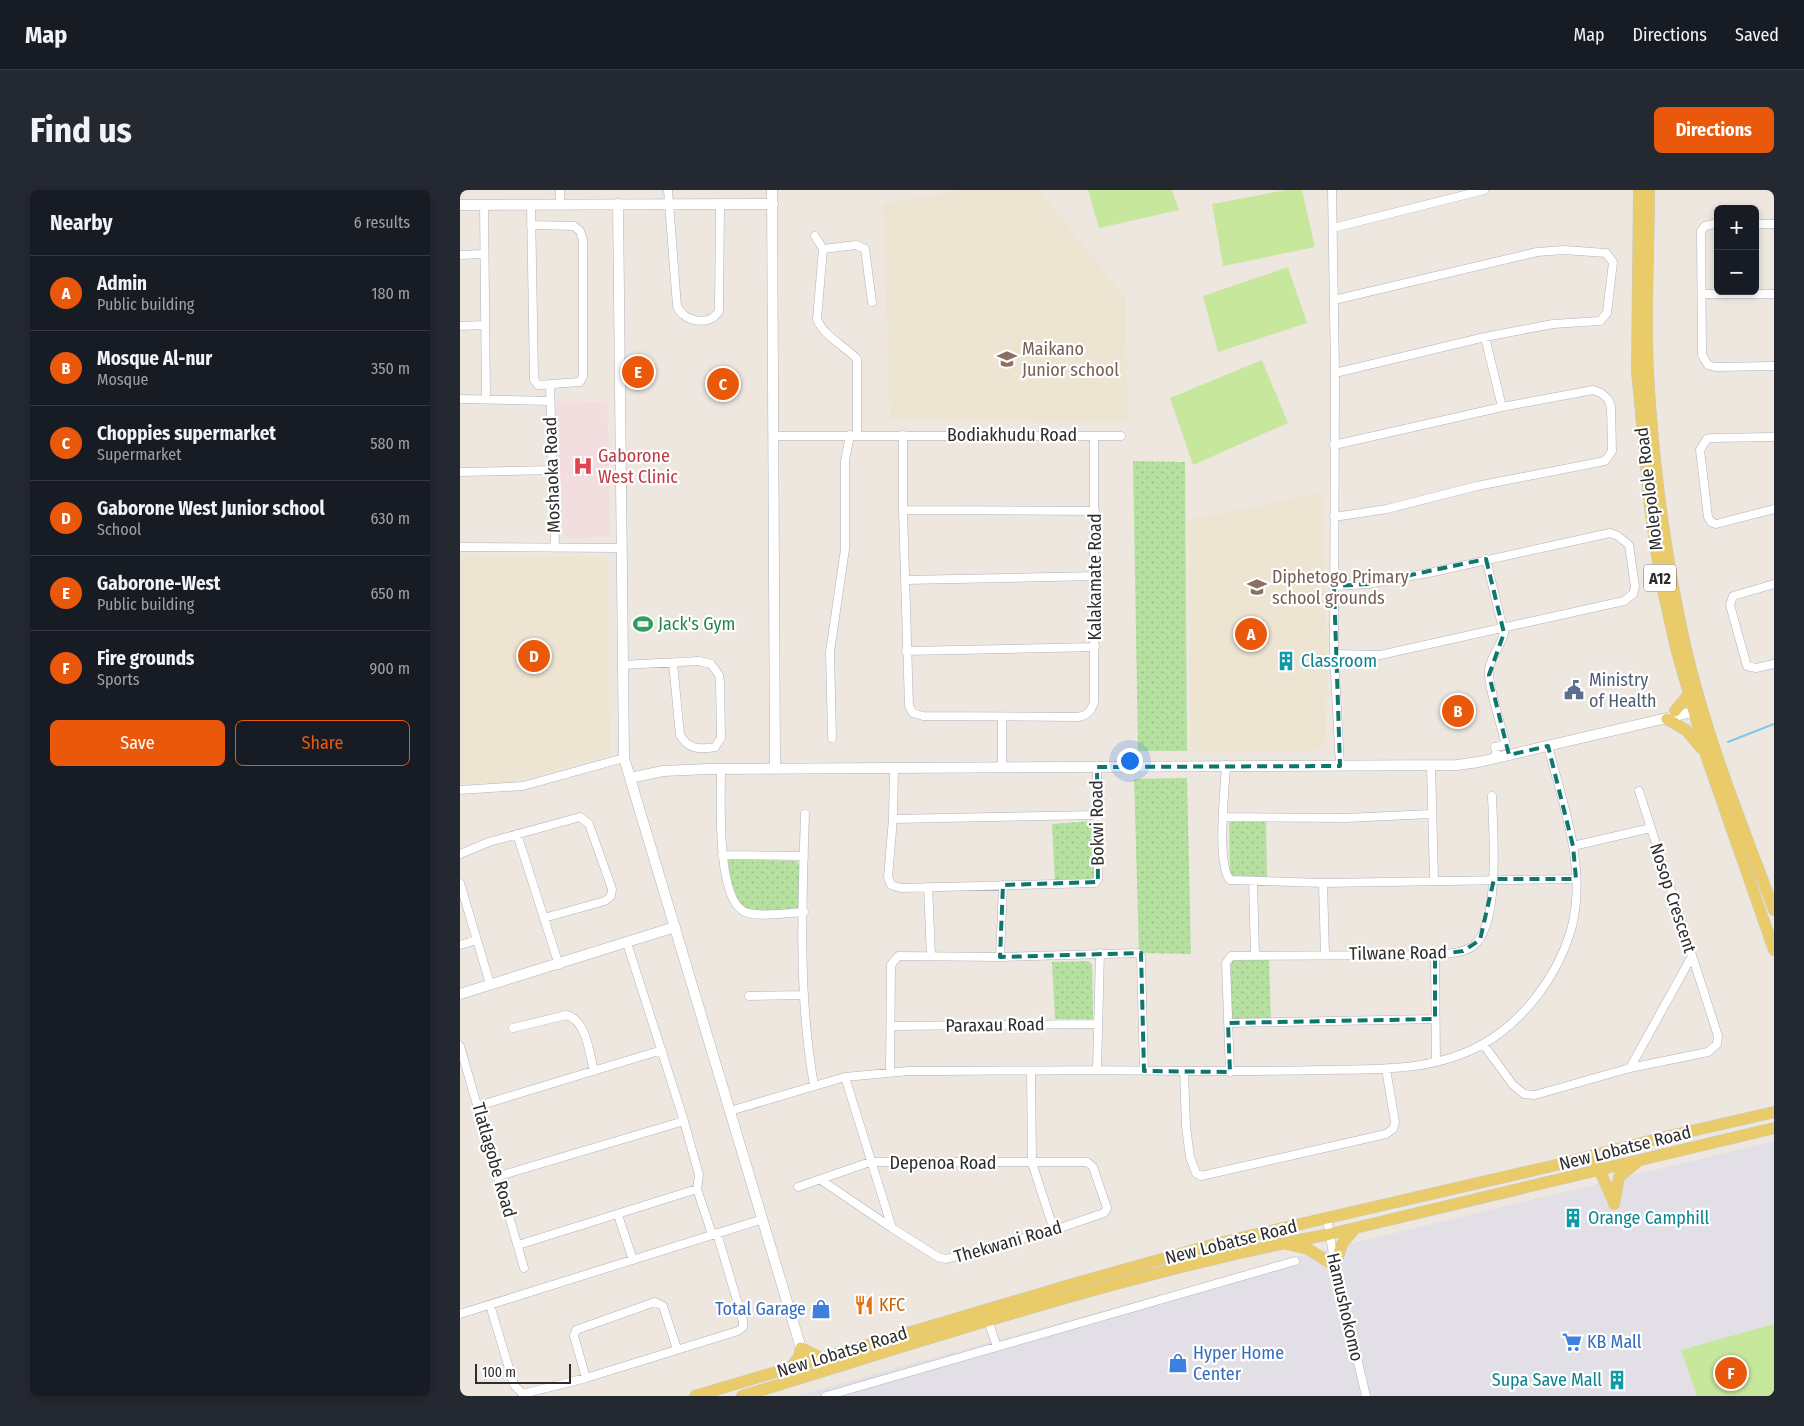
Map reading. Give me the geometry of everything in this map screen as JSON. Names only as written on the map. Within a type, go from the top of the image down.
[{"type":"main road","name":"Molepolole Road","points":[[1639,190],[1637,372],[1650,507],[1660,577],[1676,648],[1689,694],[1697,708],[1774,910]]},
{"type":"main road","name":"Molepolole Road","points":[[1649,190],[1648,370],[1660,507],[1707,758],[1774,950]]},
{"type":"main road","points":[[1675,711],[1689,694]]},
{"type":"main road","points":[[1667,719],[1686,730],[1695,738],[1707,758]]},
{"type":"main road","name":"New Lobatse Road","points":[[987,1315],[1219,1243],[1772,1112]]},
{"type":"main road","name":"New Lobatse Road","points":[[695,1396],[897,1336],[1774,1128]]},
{"type":"main road","points":[[1586,1157],[1600,1169],[1614,1204],[1619,1177],[1643,1158]]},
{"type":"main road","points":[[1283,1243],[1308,1249],[1335,1266],[1342,1244],[1356,1227]]},
{"type":"main road","points":[[742,1396],[901,1348],[987,1315]]},
{"type":"main road","points":[[897,1336],[901,1348]]},
{"type":"main road","points":[[791,1367],[799,1357],[801,1348],[821,1358]]},
{"type":"street","points":[[560,190],[560,205]]},
{"type":"street","points":[[668,190],[677,306],[680,314],[686,318],[710,321],[715,318],[719,311],[720,204]]},
{"type":"street","points":[[772,190],[776,768]]},
{"type":"street","points":[[1332,190],[1335,373],[1334,654],[1340,766]]},
{"type":"street","points":[[1333,228],[1484,190]]},
{"type":"street","points":[[460,206],[668,203],[773,204]]},
{"type":"street","points":[[618,204],[624,758],[810,1375]]},
{"type":"street","points":[[484,205],[486,399]]},
{"type":"street","points":[[531,206],[531,225],[534,380],[538,385],[580,382],[582,379],[582,240],[580,231],[574,226],[531,225]]},
{"type":"street","points":[[1714,224],[1705,226],[1701,232],[1702,356],[1708,365],[1716,367],[1774,366]]},
{"type":"street","points":[[1759,224],[1774,224]]},
{"type":"street","points":[[815,236],[823,249],[816,319],[820,327],[858,359],[853,435],[845,462],[845,548],[830,652],[832,738]]},
{"type":"street","points":[[823,249],[856,246],[865,249],[872,302]]},
{"type":"street","points":[[1334,300],[1537,252],[1564,250],[1606,253],[1613,262],[1608,313],[1600,321],[1553,324],[1485,337],[1335,373]]},
{"type":"street","points":[[460,255],[484,254]]},
{"type":"street","points":[[1702,294],[1774,294]]},
{"type":"street","points":[[460,326],[484,325]]},
{"type":"street","points":[[1485,337],[1502,407]]},
{"type":"street","name":"Moshaoka Road","points":[[550,385],[555,548]]},
{"type":"street","points":[[1334,444],[1502,407],[1592,390],[1601,393],[1608,399],[1611,408],[1612,451],[1605,461],[1537,473],[1387,508],[1334,517]]},
{"type":"street","points":[[460,399],[550,401]]},
{"type":"street","points":[[903,435],[902,510],[909,706],[913,713],[923,716],[1002,718],[1002,767]]},
{"type":"street","name":"Bodiakhudu Road","points":[[774,436],[1120,436]]},
{"type":"street","name":"Kalakamate Road","points":[[1002,718],[1078,717],[1087,715],[1092,710],[1094,702],[1096,576],[1094,436]]},
{"type":"street","points":[[1774,437],[1712,438],[1707,440],[1700,450],[1708,517],[1711,522],[1716,524],[1774,509]]},
{"type":"street","points":[[460,472],[553,470]]},
{"type":"street","points":[[902,510],[1094,511]]},
{"type":"street","points":[[1334,586],[1368,584],[1610,534],[1618,536],[1629,545],[1635,587],[1629,598],[1504,629],[1380,655],[1334,654]]},
{"type":"street","points":[[460,547],[621,548]]},
{"type":"street","points":[[1486,559],[1504,629],[1501,643],[1493,657],[1489,674],[1506,745],[1494,747],[1497,758]]},
{"type":"street","points":[[905,580],[1096,576]]},
{"type":"street","points":[[1774,584],[1739,593],[1733,596],[1730,605],[1747,666],[1756,668],[1774,664]]},
{"type":"street","points":[[906,650],[1095,647]]},
{"type":"street","points":[[622,665],[673,663],[705,662],[715,668],[719,675],[721,738],[715,747],[692,748],[685,743],[680,735],[673,663]]},
{"type":"street","points":[[1652,720],[1657,716],[1675,711],[1697,708]]},
{"type":"street","points":[[630,778],[663,771],[776,768],[1226,765],[1431,766],[1479,762],[1652,720],[1667,719],[1697,708]]},
{"type":"street","points":[[730,1111],[845,1077],[890,1072],[1184,1070],[1230,1072],[1386,1069],[1436,1062],[1483,1044],[1517,1017],[1551,977],[1571,929],[1576,879],[1573,846],[1548,746]]},
{"type":"street","points":[[460,790],[524,786],[624,758]]},
{"type":"street","points":[[1226,765],[1223,817],[1224,868],[1230,880],[1323,882],[1494,878],[1576,879]]},
{"type":"street","points":[[1431,766],[1434,879]]},
{"type":"street","name":"Bokwi Road","points":[[1003,886],[1089,884],[1098,879],[1097,767]]},
{"type":"street","points":[[894,768],[889,881],[901,888],[1003,886],[1000,957]]},
{"type":"street","points":[[721,769],[722,855],[728,884],[738,907],[744,912],[752,914],[804,912]]},
{"type":"street","points":[[1639,791],[1651,828]]},
{"type":"street","name":"Tilwane Road","points":[[1228,1023],[1228,959],[1234,955],[1435,955],[1463,951],[1480,940],[1485,928],[1494,878],[1492,796]]},
{"type":"street","points":[[805,814],[803,995],[808,1054],[814,1085]]},
{"type":"street","points":[[1223,817],[1346,818],[1431,814]]},
{"type":"street","points":[[893,819],[1097,816]]},
{"type":"street","points":[[460,854],[517,834],[580,817],[585,819],[589,824],[612,889],[611,896],[606,901],[544,918]]},
{"type":"street","name":"Nosop Crescent","points":[[1573,846],[1651,828],[1718,1036],[1717,1044],[1708,1052],[1630,1068]]},
{"type":"street","points":[[517,834],[559,965]]},
{"type":"street","points":[[722,855],[804,856]]},
{"type":"street","points":[[1253,881],[1255,955]]},
{"type":"street","points":[[1323,882],[1325,954]]},
{"type":"street","points":[[460,883],[490,984]]},
{"type":"street","points":[[928,888],[931,956]]},
{"type":"street","points":[[460,994],[559,965],[675,927]]},
{"type":"street","points":[[460,944],[477,940]]},
{"type":"street","points":[[490,1305],[514,1385],[518,1392],[527,1394],[586,1378],[738,1330],[744,1324],[715,1234],[697,1189],[699,1175],[684,1120],[627,943]]},
{"type":"street","points":[[1097,1070],[1100,953]]},
{"type":"street","points":[[890,1072],[892,1026],[891,965],[894,958],[901,956],[1000,957],[1100,953],[1138,953],[1140,956],[1144,1070]]},
{"type":"street","points":[[1435,955],[1434,1018],[1436,1062]]},
{"type":"street","points":[[1483,1044],[1513,1085],[1524,1094],[1535,1094],[1630,1068],[1692,956]]},
{"type":"street","points":[[748,996],[803,995]]},
{"type":"street","points":[[513,1028],[566,1015],[572,1017],[581,1026],[594,1071]]},
{"type":"street","points":[[1230,1072],[1228,1023],[1434,1018]]},
{"type":"street","name":"Paraxau Road","points":[[892,1026],[1097,1024]]},
{"type":"street","name":"Tlatlagobe Road","points":[[460,1046],[524,1268]]},
{"type":"street","points":[[478,1106],[662,1050]]},
{"type":"street","points":[[1184,1070],[1190,1157],[1196,1173],[1201,1176],[1386,1134],[1393,1129],[1395,1122],[1386,1069]]},
{"type":"street","points":[[1031,1070],[1032,1163],[1054,1230]]},
{"type":"street","points":[[845,1077],[892,1228]]},
{"type":"street","points":[[498,1176],[684,1120]]},
{"type":"street","name":"Depenoa Road","points":[[798,1187],[870,1162],[1087,1162],[1091,1164]]},
{"type":"street","name":"Thekwani Road","points":[[821,1180],[892,1228],[938,1257],[946,1259],[1054,1230],[1106,1212],[1107,1206],[1091,1164]]},
{"type":"street","points":[[518,1245],[697,1189]]},
{"type":"street","points":[[618,1215],[633,1260]]},
{"type":"street","name":"Hamushokomo","points":[[1327,1218],[1335,1266],[1366,1396]]},
{"type":"street","points":[[460,1314],[763,1219]]},
{"type":"street","points":[[826,1396],[1295,1261]]},
{"type":"street","points":[[586,1378],[574,1336],[576,1330],[655,1302],[663,1306],[677,1349]]},
{"type":"street","points":[[987,1315],[997,1347]]},
{"type":"highlighted area","points":[[1486,559],[1504,633],[1489,675],[1509,755],[1548,746],[1573,846],[1576,879],[1494,879],[1480,940],[1463,951],[1435,955],[1435,1019],[1228,1023],[1230,1072],[1144,1071],[1141,953],[1000,957],[1003,885],[1098,882],[1097,767],[1340,766],[1334,586],[1368,584]]},
{"type":"shaded area","name":"Maikano Junior school","points":[[961,190],[1038,190],[1126,298],[1127,422],[890,419],[883,204]]},
{"type":"shaded area","name":"Gaborone West Clinic","points":[[556,401],[607,402],[610,535],[570,539],[561,531]]},
{"type":"shaded area","name":"Diphetogo Primary school grounds","points":[[1323,493],[1327,654],[1326,741],[1316,751],[1196,753],[1196,748],[1190,748],[1188,520]]},
{"type":"shaded area","points":[[460,555],[607,557],[610,755],[507,783],[460,784]]},
{"type":"shaded area","points":[[1774,1141],[1774,1396],[796,1396],[1296,1257]]},
{"type":"green space","points":[[1088,190],[1172,190],[1179,210],[1099,228]]},
{"type":"green space","points":[[1286,190],[1302,190],[1315,247],[1223,266],[1212,204]]},
{"type":"green space","points":[[1288,267],[1307,323],[1218,352],[1203,296]]},
{"type":"green space","points":[[1262,360],[1288,423],[1193,465],[1170,398]]},
{"type":"green space","points":[[1133,461],[1185,462],[1187,751],[1138,751]]},
{"type":"green space","points":[[1187,778],[1191,954],[1139,953],[1134,779]]},
{"type":"green space","points":[[1092,821],[1095,877],[1055,882],[1052,824]]},
{"type":"green space","points":[[1233,821],[1266,822],[1267,878],[1233,880],[1230,876],[1229,823]]},
{"type":"green space","points":[[728,859],[797,861],[800,868],[800,910],[754,911],[747,909],[741,904],[734,890]]},
{"type":"green space","points":[[1233,958],[1269,959],[1271,1019],[1232,1023],[1230,963]]},
{"type":"green space","points":[[1088,961],[1092,964],[1093,1019],[1055,1019],[1052,962]]},
{"type":"green space","points":[[1774,1324],[1774,1396],[1697,1396],[1681,1350]]},
{"type":"waterway","points":[[1728,742],[1774,724]]},
{"type":"place","name":"Maikano Junior school","points":[[1007,359]]},
{"type":"place","name":"Gaborone-West","points":[[638,372]]},
{"type":"place","name":"Choppies supermarket","points":[[723,384]]},
{"type":"place","name":"Gaborone West Clinic","points":[[583,466]]},
{"type":"place","name":"Diphetogo Primary school grounds","points":[[1257,587]]},
{"type":"place","name":"Jack's Gym","points":[[643,624]]},
{"type":"place","name":"Admin","points":[[1251,634]]},
{"type":"place","name":"Gaborone West Junior school","points":[[534,656]]},
{"type":"place","name":"Classroom","points":[[1286,661]]},
{"type":"place","name":"Ministry of Health","points":[[1574,690]]},
{"type":"place","name":"Mosque Al-nur","points":[[1458,711]]},
{"type":"place","name":"Orange Camphill","points":[[1573,1218]]},
{"type":"place","name":"KFC","points":[[864,1305]]},
{"type":"place","name":"Total Garage","points":[[821,1309]]},
{"type":"place","name":"KB Mall","points":[[1572,1342]]},
{"type":"place","name":"Hyper Home Center","points":[[1178,1363]]},
{"type":"place","name":"Fire grounds","points":[[1731,1373]]},
{"type":"place","name":"Supa Save Mall","points":[[1617,1380]]}]
